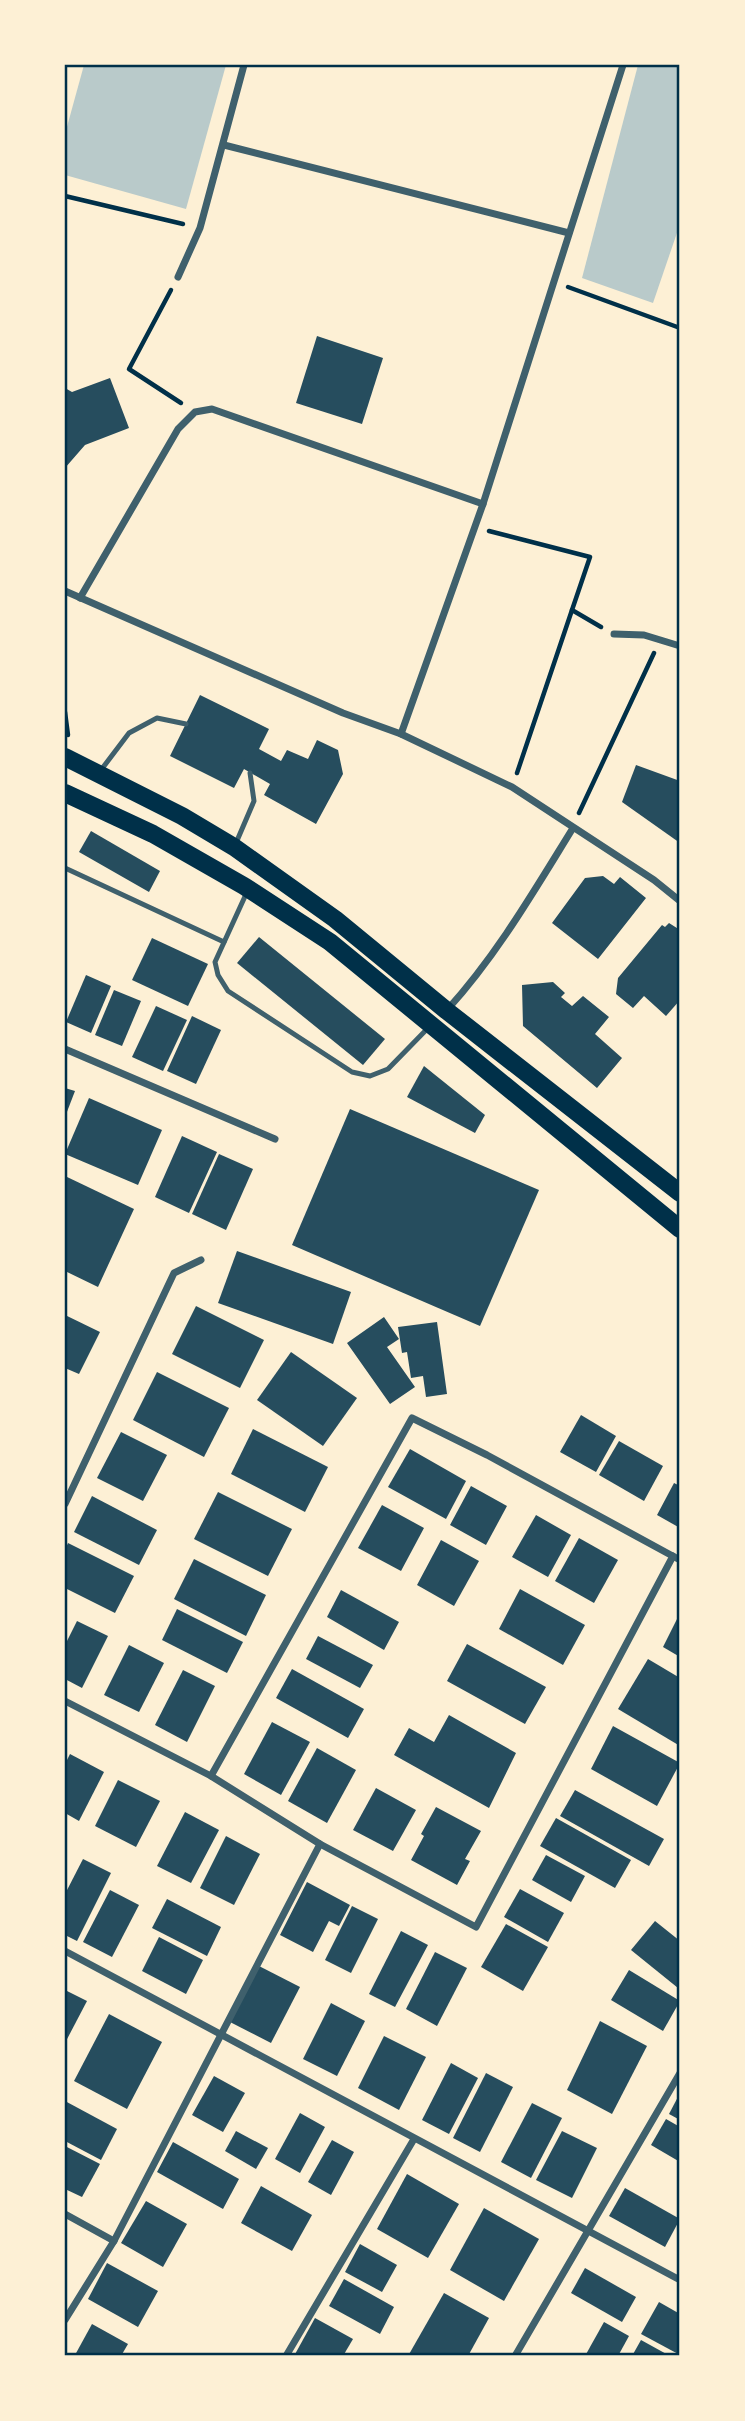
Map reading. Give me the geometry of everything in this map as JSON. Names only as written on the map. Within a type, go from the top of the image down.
[{"type":"main road","points":[[67,750],[99,773],[234,846],[335,919],[447,1011],[680,1193]]},
{"type":"main road","points":[[65,793],[153,834],[249,889],[330,942],[680,1229]]},
{"type":"street","points":[[178,277],[200,228],[244,65]]},
{"type":"street","points":[[401,734],[483,504],[623,65]]},
{"type":"street","points":[[224,145],[569,233]]},
{"type":"street","points":[[80,598],[178,429],[195,412],[212,409],[483,504]]},
{"type":"street","points":[[65,591],[343,713],[401,734],[512,787],[654,880],[680,901]]},
{"type":"street","points":[[614,634],[644,635],[680,646]]},
{"type":"street","points":[[447,1011],[475,980],[519,916],[573,828]]},
{"type":"street","points":[[65,1049],[275,1139]]},
{"type":"street","points":[[65,1504],[174,1273],[201,1260]]},
{"type":"street","points":[[65,1701],[212,1776],[320,1844],[476,1927],[677,1558],[487,1455],[412,1418],[212,1776]]},
{"type":"street","points":[[65,2320],[114,2241],[320,1844]]},
{"type":"street","points":[[65,1951],[680,2280]]},
{"type":"street","points":[[515,2356],[680,2073]]},
{"type":"street","points":[[286,2356],[414,2139]]},
{"type":"street","points":[[65,2214],[114,2241]]},
{"type":"lane","points":[[99,773],[129,733],[157,718],[186,724]]},
{"type":"lane","points":[[234,846],[254,801],[250,773]]},
{"type":"lane","points":[[65,868],[224,942]]},
{"type":"lane","points":[[249,889],[215,962],[218,975],[228,991],[352,1072],[370,1076],[388,1069],[432,1025]]},
{"type":"path","points":[[65,196],[200,228]]},
{"type":"path","points":[[178,277],[129,369],[195,412]]},
{"type":"path","points":[[554,282],[680,328]]},
{"type":"path","points":[[475,527],[590,557],[512,787]]},
{"type":"path","points":[[572,610],[614,634]]},
{"type":"path","points":[[573,828],[660,640]]},
{"type":"path","points":[[65,712],[67,750]]},
{"type":"shaded area","points":[[84,65],[226,65],[186,209],[65,175],[65,134]]},
{"type":"shaded area","points":[[638,65],[680,65],[680,224],[653,303],[582,278]]},
{"type":"building","points":[[317,336],[383,358],[362,424],[296,403]]},
{"type":"building","points":[[110,378],[129,428],[85,445],[65,468],[65,388],[72,392]]},
{"type":"building","points":[[200,695],[269,729],[259,749],[281,761],[287,750],[308,759],[317,740],[338,750],[343,774],[316,824],[264,795],[270,784],[244,769],[234,788],[170,756]]},
{"type":"building","points":[[636,765],[680,781],[680,843],[622,802]]},
{"type":"building","points":[[91,831],[160,871],[149,892],[79,852]]},
{"type":"building","points":[[603,876],[614,884],[620,877],[646,898],[598,959],[552,923],[585,878]]},
{"type":"building","points":[[669,923],[680,930],[680,1000],[666,1016],[644,996],[633,1008],[616,994],[618,978],[662,925],[665,927]]},
{"type":"building","points":[[259,937],[385,1039],[363,1065],[237,963]]},
{"type":"building","points":[[152,938],[208,964],[188,1006],[132,980]]},
{"type":"building","points":[[86,975],[111,986],[91,1033],[66,1022]]},
{"type":"building","points":[[553,982],[565,993],[561,997],[572,1006],[583,996],[609,1017],[595,1034],[622,1058],[597,1088],[523,1026],[522,985]]},
{"type":"building","points":[[114,990],[141,1001],[122,1046],[95,1035]]},
{"type":"building","points":[[156,1006],[187,1020],[163,1071],[132,1057]]},
{"type":"building","points":[[192,1016],[221,1030],[196,1084],[167,1071]]},
{"type":"building","points":[[424,1066],[485,1115],[475,1133],[407,1097]]},
{"type":"building","points":[[65,1088],[75,1091],[65,1117]]},
{"type":"building","points":[[89,1098],[162,1130],[138,1185],[65,1154]]},
{"type":"building","points":[[350,1109],[539,1190],[480,1326],[292,1245]]},
{"type":"building","points":[[182,1136],[217,1152],[189,1213],[155,1197]]},
{"type":"building","points":[[219,1154],[253,1169],[226,1230],[192,1214]]},
{"type":"building","points":[[65,1176],[134,1209],[98,1287],[65,1271]]},
{"type":"building","points":[[237,1251],[351,1292],[333,1344],[218,1303]]},
{"type":"building","points":[[196,1306],[264,1340],[240,1388],[172,1354]]},
{"type":"building","points":[[65,1315],[100,1332],[79,1374],[65,1368]]},
{"type":"building","points":[[384,1317],[399,1339],[387,1347],[415,1387],[390,1404],[347,1343]]},
{"type":"building","points":[[437,1322],[447,1394],[426,1397],[423,1376],[411,1378],[407,1352],[402,1353],[398,1327]]},
{"type":"building","points":[[291,1352],[357,1398],[323,1446],[257,1400]]},
{"type":"building","points":[[157,1372],[229,1408],[204,1457],[133,1420]]},
{"type":"building","points":[[581,1415],[616,1436],[596,1472],[560,1452]]},
{"type":"building","points":[[253,1429],[328,1467],[305,1512],[231,1474]]},
{"type":"building","points":[[121,1432],[167,1455],[143,1501],[97,1478]]},
{"type":"building","points":[[619,1441],[663,1466],[644,1501],[599,1475]]},
{"type":"building","points":[[410,1449],[466,1481],[446,1519],[388,1487]]},
{"type":"building","points":[[674,1483],[680,1486],[680,1528],[657,1515]]},
{"type":"building","points":[[471,1486],[507,1506],[486,1545],[450,1525]]},
{"type":"building","points":[[218,1492],[292,1529],[268,1576],[194,1539]]},
{"type":"building","points":[[92,1496],[157,1530],[139,1565],[74,1532]]},
{"type":"building","points":[[382,1505],[424,1528],[401,1571],[358,1548]]},
{"type":"building","points":[[536,1515],[571,1535],[548,1577],[512,1557]]},
{"type":"building","points":[[579,1538],[618,1560],[594,1603],[555,1581]]},
{"type":"building","points":[[441,1540],[479,1561],[454,1606],[417,1585]]},
{"type":"building","points":[[68,1543],[134,1576],[115,1613],[65,1588],[65,1550]]},
{"type":"building","points":[[194,1559],[266,1595],[246,1636],[174,1599]]},
{"type":"building","points":[[520,1589],[585,1625],[563,1665],[499,1629]]},
{"type":"building","points":[[341,1590],[399,1622],[384,1650],[327,1617]]},
{"type":"building","points":[[177,1609],[243,1642],[227,1673],[162,1640]]},
{"type":"building","points":[[680,1613],[680,1657],[663,1647]]},
{"type":"building","points":[[77,1621],[108,1636],[82,1688],[65,1679],[65,1645]]},
{"type":"building","points":[[318,1636],[373,1665],[360,1688],[306,1659]]},
{"type":"building","points":[[467,1644],[546,1687],[525,1724],[447,1681]]},
{"type":"building","points":[[129,1645],[164,1663],[139,1712],[104,1695]]},
{"type":"building","points":[[648,1659],[680,1678],[680,1746],[618,1709]]},
{"type":"building","points":[[292,1669],[364,1709],[348,1738],[276,1698]]},
{"type":"building","points":[[183,1670],[215,1686],[187,1742],[155,1725]]},
{"type":"building","points":[[449,1715],[516,1753],[489,1808],[394,1755],[409,1728],[434,1742]]},
{"type":"building","points":[[272,1722],[310,1742],[281,1795],[244,1774]]},
{"type":"building","points":[[613,1726],[680,1763],[657,1806],[591,1769]]},
{"type":"building","points":[[317,1748],[356,1770],[327,1823],[288,1801]]},
{"type":"building","points":[[70,1754],[104,1772],[79,1821],[65,1813],[65,1764]]},
{"type":"building","points":[[118,1780],[160,1801],[136,1847],[95,1826]]},
{"type":"building","points":[[376,1788],[416,1810],[393,1851],[353,1830]]},
{"type":"building","points":[[575,1790],[664,1839],[649,1866],[560,1816]]},
{"type":"building","points":[[436,1807],[481,1831],[465,1859],[470,1861],[457,1885],[411,1860]]},
{"type":"building","points":[[185,1812],[219,1830],[191,1883],[157,1866]]},
{"type":"building","points":[[556,1818],[631,1860],[615,1888],[540,1846]]},
{"type":"building","points":[[226,1836],[260,1854],[234,1905],[200,1888]]},
{"type":"building","points":[[546,1855],[585,1876],[571,1902],[532,1880]]},
{"type":"building","points":[[83,1859],[111,1873],[77,1941],[65,1935],[65,1894]]},
{"type":"building","points":[[307,1882],[350,1905],[339,1926],[329,1921],[313,1952],[280,1935]]},
{"type":"building","points":[[520,1889],[564,1913],[548,1942],[504,1917]]},
{"type":"building","points":[[110,1890],[139,1905],[112,1957],[83,1942]]},
{"type":"building","points":[[167,1899],[221,1927],[207,1956],[152,1928]]},
{"type":"building","points":[[352,1906],[378,1919],[351,1973],[325,1960]]},
{"type":"building","points":[[655,1921],[680,1941],[678,1988],[631,1950]]},
{"type":"building","points":[[506,1924],[548,1947],[523,1991],[481,1967]]},
{"type":"building","points":[[401,1931],[428,1945],[395,2007],[369,1994]]},
{"type":"building","points":[[159,1937],[203,1960],[186,1994],[142,1971]]},
{"type":"building","points":[[435,1952],[467,1968],[437,2026],[406,2009]]},
{"type":"building","points":[[259,1966],[300,1987],[271,2043],[230,2022]]},
{"type":"building","points":[[629,1970],[680,2001],[663,2031],[611,2000]]},
{"type":"building","points":[[65,1990],[87,2001],[65,2043]]},
{"type":"building","points":[[331,2003],[365,2021],[337,2076],[303,2059]]},
{"type":"building","points":[[109,2014],[162,2042],[127,2109],[74,2081]]},
{"type":"building","points":[[600,2021],[647,2046],[612,2114],[567,2090]]},
{"type":"building","points":[[384,2036],[426,2057],[399,2110],[358,2088]]},
{"type":"building","points":[[451,2063],[478,2078],[449,2134],[422,2120]]},
{"type":"building","points":[[486,2073],[513,2087],[480,2152],[453,2138]]},
{"type":"building","points":[[214,2076],[245,2093],[223,2132],[192,2115]]},
{"type":"building","points":[[680,2093],[680,2120],[669,2114]]},
{"type":"building","points":[[65,2101],[117,2129],[101,2160],[65,2141]]},
{"type":"building","points":[[532,2103],[562,2118],[531,2178],[501,2162]]},
{"type":"building","points":[[300,2113],[325,2127],[300,2173],[275,2159]]},
{"type":"building","points":[[666,2119],[680,2127],[680,2162],[651,2145]]},
{"type":"building","points":[[236,2131],[268,2148],[256,2169],[225,2151]]},
{"type":"building","points":[[562,2131],[597,2148],[572,2198],[536,2180]]},
{"type":"building","points":[[332,2140],[354,2152],[331,2195],[308,2182]]},
{"type":"building","points":[[173,2142],[239,2179],[223,2209],[157,2172]]},
{"type":"building","points":[[65,2146],[100,2164],[82,2197],[65,2189]]},
{"type":"building","points":[[407,2174],[459,2204],[428,2258],[377,2229]]},
{"type":"building","points":[[261,2186],[312,2215],[292,2251],[241,2223]]},
{"type":"building","points":[[625,2188],[680,2219],[665,2247],[609,2216]]},
{"type":"building","points":[[146,2201],[187,2224],[163,2267],[121,2243]]},
{"type":"building","points":[[484,2208],[539,2239],[504,2301],[450,2270]]},
{"type":"building","points":[[360,2244],[397,2265],[382,2292],[345,2272]]},
{"type":"building","points":[[107,2263],[158,2291],[138,2327],[88,2299]]},
{"type":"building","points":[[585,2268],[636,2297],[622,2322],[571,2293]]},
{"type":"building","points":[[344,2279],[394,2307],[380,2334],[329,2306]]},
{"type":"building","points":[[444,2293],[489,2318],[468,2356],[408,2356]]},
{"type":"building","points":[[659,2302],[680,2314],[680,2355],[641,2334]]},
{"type":"building","points":[[315,2318],[353,2339],[343,2356],[294,2356]]},
{"type":"building","points":[[604,2322],[629,2336],[618,2356],[585,2356]]},
{"type":"building","points":[[92,2324],[128,2344],[121,2356],[75,2355]]},
{"type":"building","points":[[641,2340],[670,2356],[632,2356]]}]
